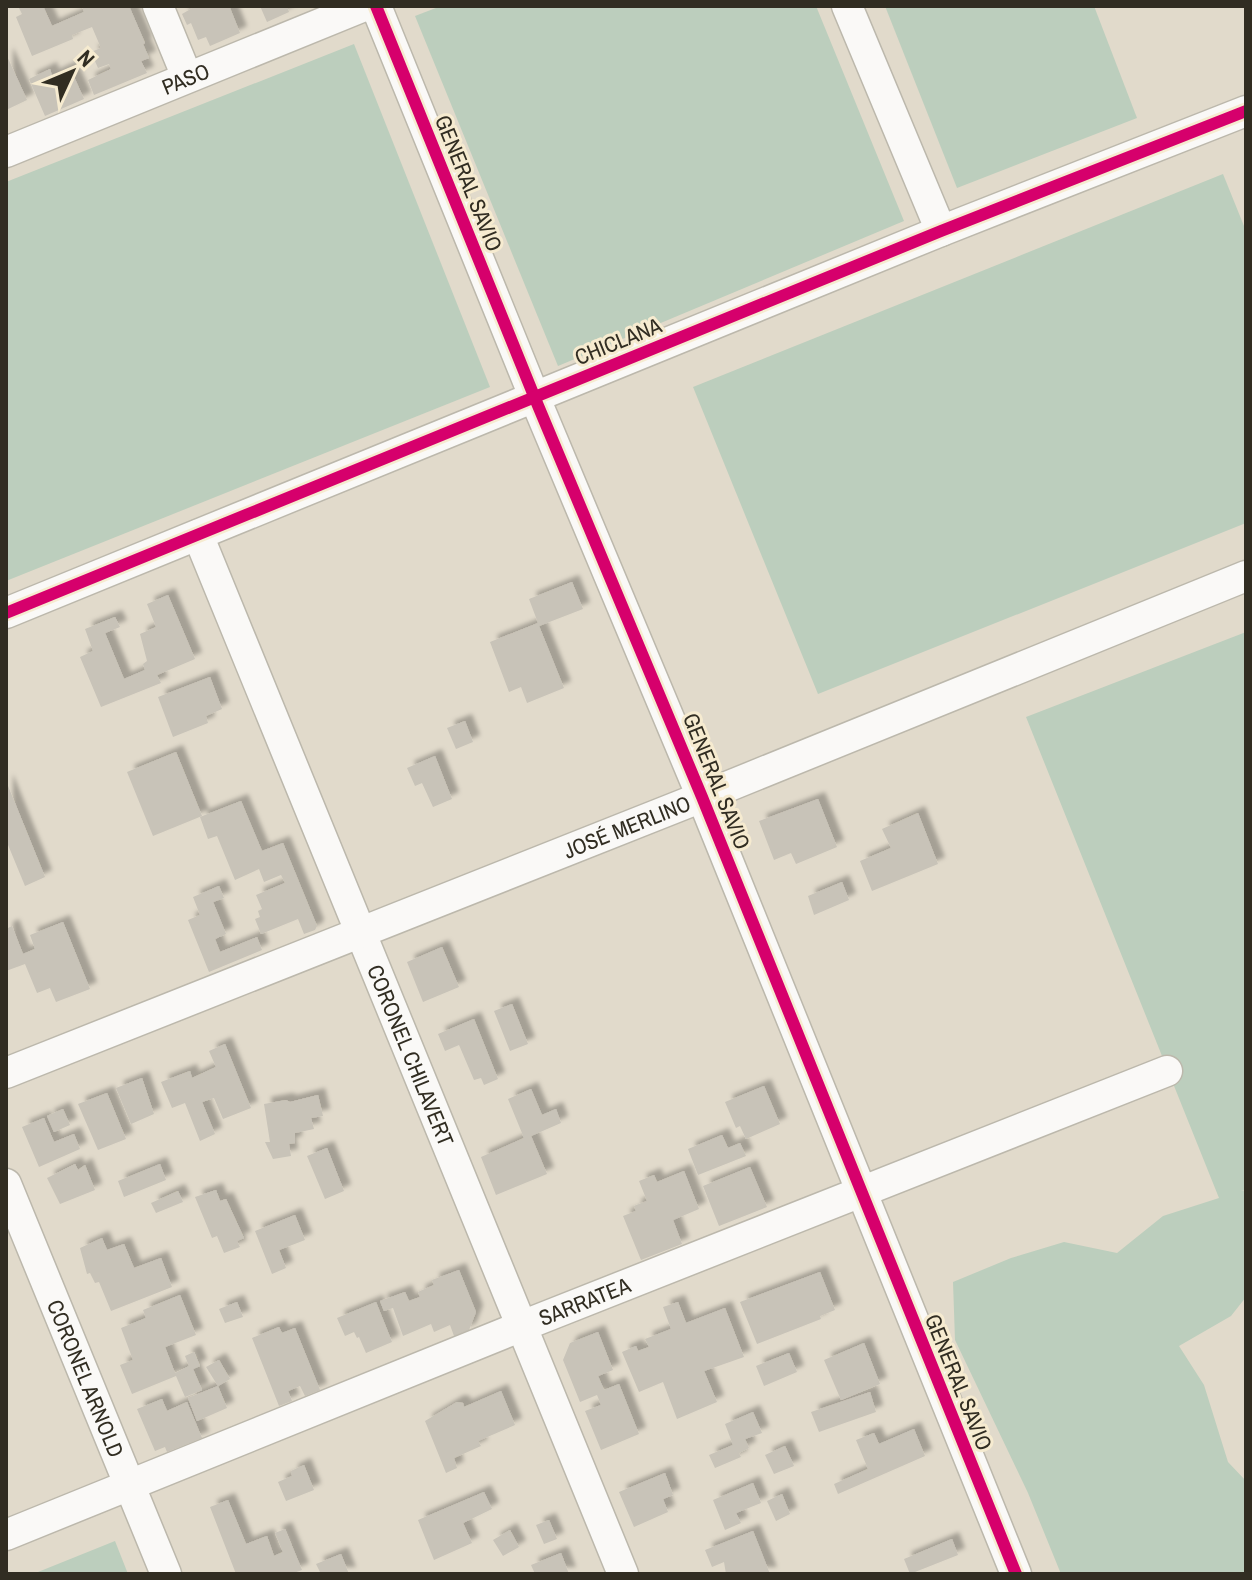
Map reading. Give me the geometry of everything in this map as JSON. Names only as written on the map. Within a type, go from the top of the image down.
[{"type":"street","points":[[158,6],[187,77]]},
{"type":"street","name":"PASO","points":[[6,152],[364,6]]},
{"type":"street","name":"GENERAL SAVIO","points":[[376,6],[534,396],[702,797],[1016,1574]]},
{"type":"street","points":[[847,6],[941,231]]},
{"type":"street","name":"CHICLANA","points":[[6,613],[941,231],[1246,111]]},
{"type":"street","name":"CORONEL CHILAVERT","points":[[198,535],[623,1574]]},
{"type":"street","name":"JOSÉ MERLINO","points":[[6,1073],[702,797],[1246,576]]},
{"type":"street","name":"SARRATEA","points":[[6,1535],[522,1326],[1167,1071]]},
{"type":"street","name":"CORONEL ARNOLD","points":[[6,1184],[166,1574]]},
{"type":"green space","points":[[441,6],[816,6],[904,221],[558,366],[415,16]]},
{"type":"green space","points":[[885,6],[1094,6],[1137,118],[957,188]]},
{"type":"green space","points":[[354,44],[490,387],[6,581],[6,182]]},
{"type":"green space","points":[[1223,174],[1246,231],[1246,523],[818,694],[693,387]]},
{"type":"green space","points":[[1246,632],[1246,1189],[1241,1191],[1246,1190],[1246,1297],[1231,1316],[1179,1346],[1204,1385],[1228,1462],[1246,1481],[1246,1574],[1061,1574],[1028,1493],[955,1340],[953,1282],[1011,1258],[1064,1242],[1117,1253],[1163,1216],[1219,1198],[1026,717]]},
{"type":"green space","points":[[115,1541],[128,1574],[33,1574]]},
{"type":"building","points":[[18,6],[43,6],[52,26],[84,12],[82,6],[129,6],[145,43],[149,58],[141,61],[147,73],[94,95],[88,80],[111,69],[109,64],[98,68],[91,52],[101,48],[92,27],[72,35],[73,39],[32,56],[16,17],[22,14]]},
{"type":"building","points":[[196,6],[235,6],[230,8],[240,33],[210,46],[206,37],[198,40],[191,23],[187,25],[182,14]]},
{"type":"building","points":[[260,6],[287,6],[289,12],[267,22]]},
{"type":"building","points":[[6,54],[27,100],[6,110]]},
{"type":"building","points":[[70,68],[84,99],[45,116],[29,79],[50,69],[52,76]]},
{"type":"building","points":[[572,582],[583,609],[539,626],[564,688],[527,703],[521,687],[509,692],[490,642],[538,623],[529,599]]},
{"type":"building","points":[[168,595],[195,659],[157,675],[161,683],[101,707],[80,657],[93,651],[85,629],[115,617],[120,627],[105,633],[124,679],[145,670],[143,664],[147,661],[140,634],[156,627],[147,604]]},
{"type":"building","points":[[210,677],[222,709],[206,716],[208,723],[173,737],[158,697]]},
{"type":"building","points":[[465,721],[473,742],[456,749],[447,728]]},
{"type":"building","points":[[176,752],[202,816],[153,836],[127,772]]},
{"type":"building","points":[[435,756],[452,799],[433,807],[422,783],[415,786],[407,768]]},
{"type":"building","points":[[6,781],[45,877],[25,886],[6,840]]},
{"type":"building","points":[[818,799],[837,847],[796,864],[791,853],[774,860],[759,821]]},
{"type":"building","points":[[241,801],[262,851],[283,843],[317,926],[315,930],[304,934],[298,919],[261,934],[255,919],[260,917],[258,911],[262,909],[256,895],[285,883],[281,875],[264,882],[259,869],[235,880],[217,836],[208,839],[200,817]]},
{"type":"building","points":[[918,813],[938,864],[872,891],[860,861],[891,848],[882,829]]},
{"type":"building","points":[[842,882],[849,900],[814,915],[808,896]]},
{"type":"building","points":[[219,886],[224,898],[213,902],[226,934],[215,939],[220,952],[257,937],[262,950],[209,972],[188,920],[200,915],[193,897]]},
{"type":"building","points":[[63,922],[90,989],[56,1002],[50,988],[37,993],[25,964],[6,971],[6,929],[12,926],[23,954],[35,949],[30,935]]},
{"type":"building","points":[[442,947],[459,987],[423,1002],[407,962]]},
{"type":"building","points":[[512,1004],[528,1044],[510,1051],[494,1011]]},
{"type":"building","points":[[474,1019],[498,1079],[484,1085],[481,1078],[474,1080],[459,1045],[445,1051],[438,1034]]},
{"type":"building","points":[[225,1044],[251,1108],[223,1119],[214,1098],[202,1102],[215,1134],[200,1141],[185,1103],[172,1108],[161,1082],[190,1071],[192,1078],[216,1067],[209,1051]]},
{"type":"building","points":[[142,1078],[154,1114],[131,1124],[116,1088]]},
{"type":"building","points":[[764,1086],[780,1124],[746,1139],[740,1126],[736,1128],[725,1102]]},
{"type":"building","points":[[531,1089],[542,1115],[556,1109],[561,1123],[531,1136],[547,1174],[496,1195],[481,1157],[524,1138],[508,1099]]},
{"type":"building","points":[[107,1093],[126,1139],[98,1150],[78,1104]]},
{"type":"building","points":[[318,1095],[323,1116],[311,1118],[314,1129],[295,1133],[295,1143],[289,1144],[291,1156],[273,1159],[265,1142],[270,1142],[264,1104]]},
{"type":"building","points":[[63,1109],[70,1125],[54,1132],[47,1116]]},
{"type":"building","points":[[44,1118],[54,1142],[74,1134],[80,1149],[39,1167],[22,1127]]},
{"type":"building","points":[[722,1135],[728,1148],[740,1143],[746,1156],[698,1175],[688,1149]]},
{"type":"building","points":[[327,1148],[344,1191],[325,1199],[307,1156]]},
{"type":"building","points":[[75,1164],[78,1170],[85,1165],[95,1190],[60,1204],[47,1178]]},
{"type":"building","points":[[160,1164],[166,1180],[124,1197],[118,1181]]},
{"type":"building","points":[[750,1167],[767,1207],[719,1226],[703,1186]]},
{"type":"building","points":[[684,1171],[699,1209],[673,1220],[682,1244],[641,1260],[623,1216],[636,1211],[634,1206],[647,1201],[639,1181],[654,1175],[657,1182]]},
{"type":"building","points":[[216,1190],[220,1201],[226,1199],[244,1238],[237,1241],[240,1247],[224,1253],[217,1236],[212,1238],[195,1197]]},
{"type":"building","points":[[178,1191],[183,1202],[156,1213],[151,1203]]},
{"type":"building","points":[[295,1215],[305,1240],[279,1250],[286,1268],[272,1274],[255,1231]]},
{"type":"building","points":[[102,1238],[107,1250],[124,1244],[134,1268],[161,1258],[172,1287],[111,1311],[99,1282],[95,1283],[90,1273],[87,1274],[80,1248]]},
{"type":"building","points":[[459,1270],[476,1312],[469,1330],[454,1336],[450,1325],[434,1332],[431,1324],[403,1336],[393,1308],[384,1311],[380,1301],[405,1292],[409,1301],[420,1297],[418,1292],[434,1285],[432,1280]]},
{"type":"building","points":[[820,1272],[835,1310],[820,1316],[821,1319],[757,1344],[740,1302]]},
{"type":"building","points":[[180,1295],[196,1335],[165,1347],[175,1373],[189,1366],[185,1356],[194,1352],[200,1366],[193,1369],[202,1390],[185,1397],[176,1376],[132,1394],[120,1365],[133,1360],[121,1328],[146,1318],[143,1310]]},
{"type":"building","points":[[237,1302],[243,1317],[225,1323],[219,1309]]},
{"type":"building","points":[[376,1302],[392,1342],[366,1353],[354,1332],[345,1336],[337,1318]]},
{"type":"building","points":[[678,1302],[686,1323],[725,1308],[744,1357],[704,1371],[717,1402],[677,1419],[663,1382],[639,1392],[622,1352],[636,1346],[638,1351],[649,1347],[645,1339],[671,1329],[663,1307]]},
{"type":"building","points":[[279,1327],[282,1333],[295,1328],[320,1390],[305,1396],[300,1386],[288,1391],[292,1401],[279,1406],[252,1338]]},
{"type":"building","points":[[598,1332],[613,1370],[598,1376],[604,1390],[619,1384],[639,1434],[601,1450],[585,1411],[601,1405],[597,1395],[580,1402],[563,1360],[570,1343]]},
{"type":"building","points":[[864,1343],[880,1384],[841,1400],[824,1360]]},
{"type":"building","points":[[789,1353],[797,1372],[764,1386],[756,1366]]},
{"type":"building","points":[[219,1360],[230,1379],[218,1386],[206,1367]]},
{"type":"building","points":[[218,1386],[227,1408],[197,1421],[188,1398]]},
{"type":"building","points":[[501,1391],[515,1425],[478,1441],[481,1446],[454,1458],[457,1468],[446,1473],[425,1421],[457,1402],[463,1403],[464,1407]]},
{"type":"building","points":[[870,1392],[876,1412],[819,1432],[811,1412]]},
{"type":"building","points":[[162,1399],[167,1411],[187,1402],[202,1438],[167,1452],[165,1447],[155,1451],[137,1409]]},
{"type":"building","points":[[753,1412],[762,1433],[745,1439],[749,1448],[739,1453],[741,1457],[715,1468],[709,1455],[733,1445],[725,1424]]},
{"type":"building","points":[[914,1429],[925,1456],[838,1494],[834,1484],[868,1469],[856,1440],[874,1433],[879,1444]]},
{"type":"building","points":[[785,1446],[794,1466],[774,1474],[765,1455]]},
{"type":"building","points":[[304,1465],[314,1490],[286,1501],[278,1482],[292,1476],[291,1471]]},
{"type":"building","points":[[665,1473],[673,1495],[663,1499],[668,1512],[634,1527],[619,1492]]},
{"type":"building","points":[[753,1483],[761,1503],[736,1513],[741,1523],[725,1530],[713,1500]]},
{"type":"building","points":[[484,1492],[492,1509],[463,1523],[472,1543],[434,1560],[418,1520]]},
{"type":"building","points":[[782,1494],[790,1514],[776,1521],[767,1501]]},
{"type":"building","points":[[228,1500],[246,1544],[267,1536],[274,1556],[283,1552],[275,1533],[285,1529],[302,1570],[291,1574],[236,1574],[210,1507]]},
{"type":"building","points":[[549,1520],[557,1539],[544,1544],[536,1525]]},
{"type":"building","points":[[510,1530],[519,1547],[503,1556],[493,1540]]},
{"type":"building","points":[[753,1531],[770,1574],[726,1574],[724,1562],[712,1567],[705,1550]]},
{"type":"building","points":[[952,1539],[958,1555],[910,1574],[904,1559]]},
{"type":"building","points":[[561,1553],[569,1574],[535,1574],[531,1565]]},
{"type":"building","points":[[341,1554],[349,1574],[321,1574],[316,1564]]},
{"type":"cycle path","points":[[376,6],[534,396],[702,797],[1016,1574]]},
{"type":"cycle path","points":[[6,613],[941,231],[1246,111]]}]
